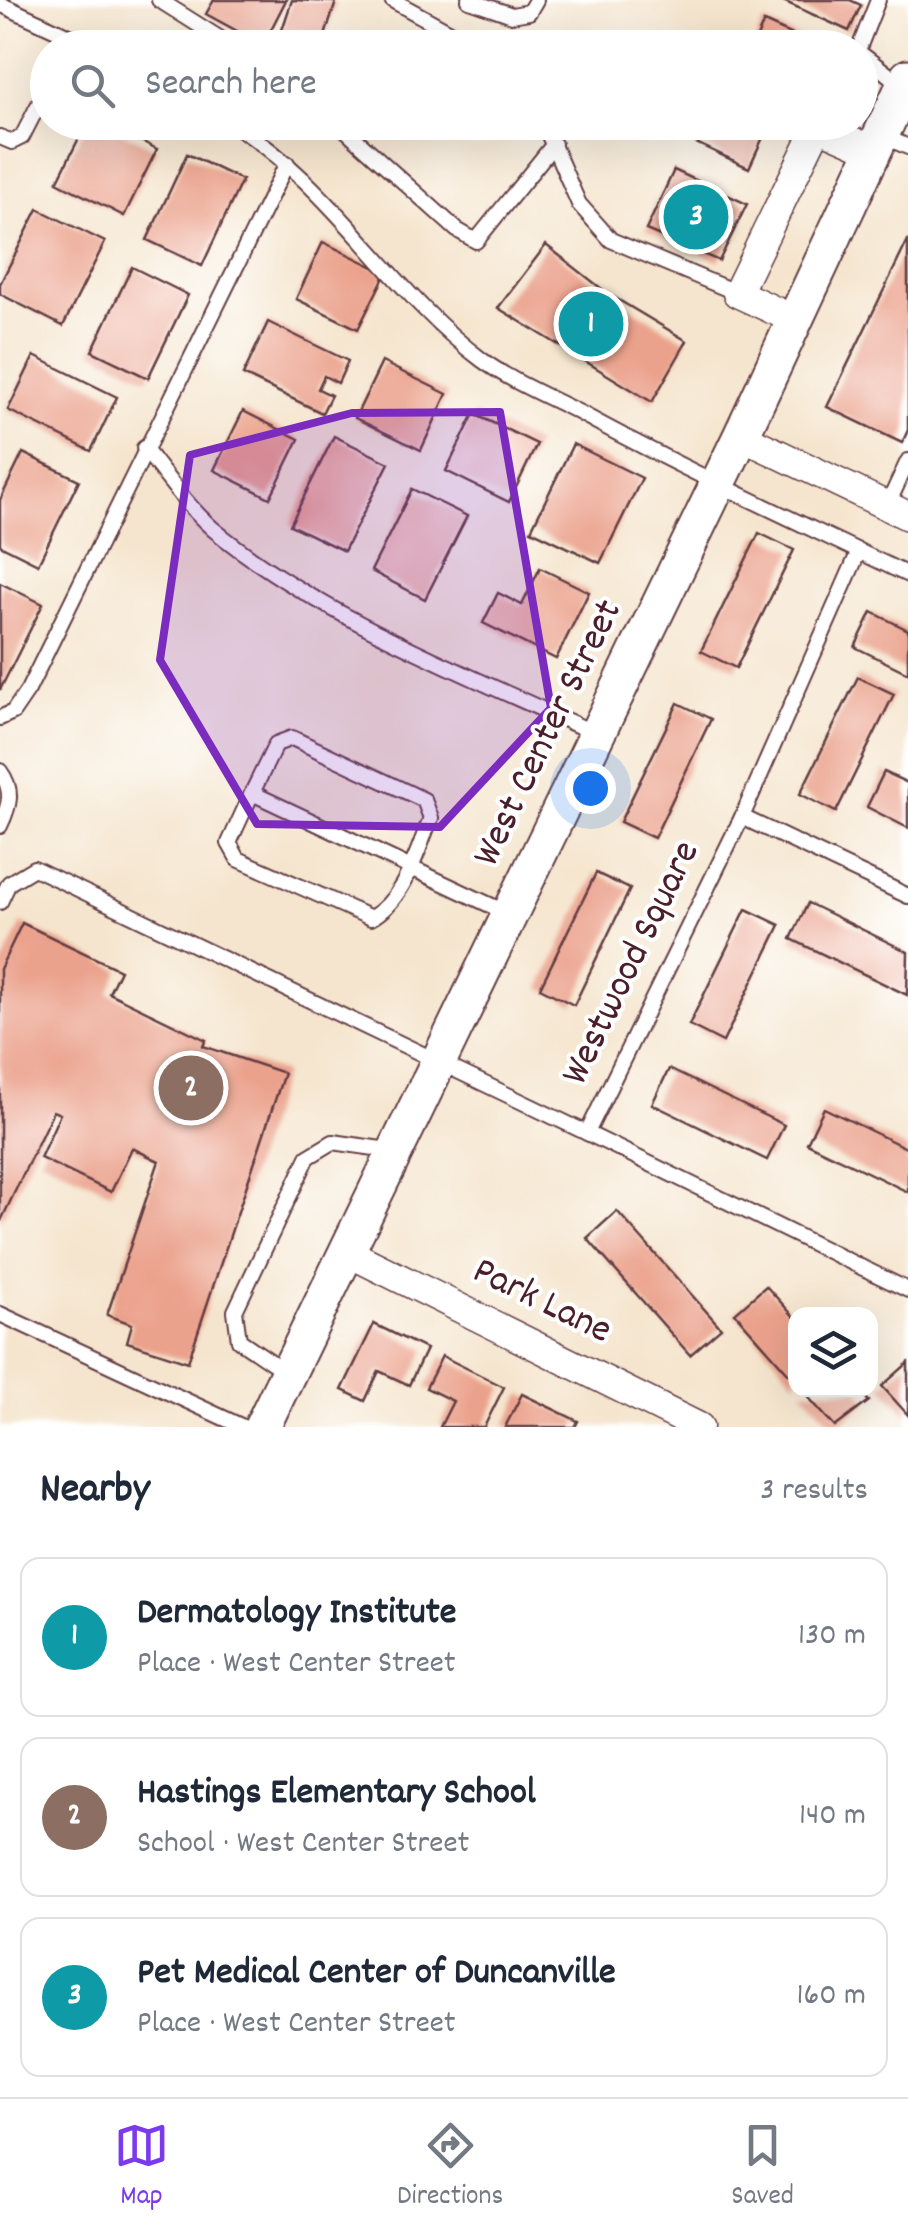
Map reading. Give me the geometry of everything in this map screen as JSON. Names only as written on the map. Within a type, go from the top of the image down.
[{"type":"street","name":"West Center Street","points":[[262,1427],[718,484],[793,319],[887,144],[906,82]]},
{"type":"street","points":[[793,319],[736,292],[811,140]]},
{"type":"street","points":[[741,436],[898,511]]},
{"type":"street","name":"Park Lane","points":[[347,1252],[699,1427]]},
{"type":"lane","points":[[160,0],[207,30]]},
{"type":"lane","points":[[392,0],[420,5],[454,30]]},
{"type":"lane","points":[[469,0],[512,15],[529,12],[536,0]]},
{"type":"lane","points":[[867,30],[878,0]]},
{"type":"lane","points":[[1,6],[46,30]]},
{"type":"lane","points":[[878,63],[906,82]]},
{"type":"lane","points":[[0,137],[12,142],[22,138],[30,122]]},
{"type":"lane","points":[[254,140],[287,163],[364,240],[418,305],[487,363],[673,462],[908,574]]},
{"type":"lane","points":[[357,140],[457,230],[476,241],[554,144]]},
{"type":"lane","points":[[552,140],[579,204],[611,240],[736,292]]},
{"type":"lane","points":[[0,718],[13,712],[28,690],[287,163]]},
{"type":"lane","points":[[144,448],[210,526],[254,560],[324,602],[597,734]]},
{"type":"lane","points":[[898,511],[908,461]]},
{"type":"lane","name":"Westwood Square","points":[[859,551],[742,817],[587,1132],[908,1290]]},
{"type":"lane","points":[[292,738],[424,800],[431,818],[391,907],[372,918],[238,859],[229,842],[252,792],[276,744],[292,738]]},
{"type":"lane","points":[[0,771],[10,787],[10,801],[0,826]]},
{"type":"lane","points":[[252,792],[510,915]]},
{"type":"lane","points":[[742,817],[908,896]]},
{"type":"lane","points":[[0,902],[9,884],[34,868],[587,1132]]},
{"type":"lane","points":[[288,1374],[239,1340],[235,1310],[308,1156],[333,1142],[396,1151]]},
{"type":"lane","points":[[0,1314],[243,1427]]},
{"type":"highlighted area","points":[[500,412],[551,708],[440,827],[257,824],[160,660],[190,455],[352,413]]},
{"type":"building","points":[[214,0],[286,0],[271,30],[235,30],[206,14]]},
{"type":"building","points":[[292,0],[336,2],[327,30],[282,30]]},
{"type":"building","points":[[781,0],[850,0],[861,5],[847,30]]},
{"type":"building","points":[[764,22],[782,30],[760,30]]},
{"type":"building","points":[[78,140],[139,140],[157,149],[124,216],[57,182]]},
{"type":"building","points":[[690,140],[762,140],[749,168]]},
{"type":"building","points":[[187,154],[242,180],[202,266],[147,240]]},
{"type":"building","points":[[674,170],[747,204],[719,261],[646,230]]},
{"type":"building","points":[[38,209],[105,242],[63,326],[0,294],[0,284]]},
{"type":"building","points":[[908,240],[908,430],[902,443],[827,407]]},
{"type":"building","points":[[323,242],[386,273],[358,329],[296,299]]},
{"type":"building","points":[[546,245],[607,293],[687,341],[652,402],[498,308]]},
{"type":"building","points":[[132,267],[188,295],[148,378],[92,351]]},
{"type":"building","points":[[268,322],[348,361],[338,383],[324,376],[318,389],[331,395],[322,413],[243,375]]},
{"type":"building","points":[[34,356],[117,397],[91,451],[8,410]]},
{"type":"building","points":[[382,362],[447,394],[421,450],[355,418]]},
{"type":"building","points":[[243,411],[299,439],[270,498],[214,470]]},
{"type":"building","points":[[474,414],[537,444],[509,502],[446,471]]},
{"type":"building","points":[[334,436],[389,463],[344,551],[290,525]]},
{"type":"building","points":[[573,444],[642,478],[600,563],[531,530]]},
{"type":"building","points":[[23,453],[79,480],[38,564],[0,545],[0,500]]},
{"type":"building","points":[[412,489],[467,516],[425,599],[371,571]]},
{"type":"building","points":[[759,533],[794,550],[736,668],[701,651]]},
{"type":"building","points":[[540,568],[589,592],[556,659],[483,623],[498,593],[522,605]]},
{"type":"building","points":[[0,583],[43,604],[0,690]]},
{"type":"building","points":[[872,612],[908,630],[908,673],[855,647]]},
{"type":"building","points":[[858,677],[894,694],[836,812],[800,794]]},
{"type":"building","points":[[678,703],[711,719],[654,838],[620,822]]},
{"type":"building","points":[[884,772],[908,783],[908,828],[867,807]]},
{"type":"building","points":[[596,873],[630,889],[574,1005],[540,988]]},
{"type":"building","points":[[808,903],[908,952],[907,995],[791,939]]},
{"type":"building","points":[[746,909],[780,925],[723,1042],[689,1025]]},
{"type":"building","points":[[22,923],[120,970],[109,993],[206,1040],[203,1046],[284,1073],[188,1362],[127,1342],[132,1324],[107,1315],[159,1161],[132,1148],[111,1192],[40,1158],[60,1114],[53,1111],[0,1223],[0,969]]},
{"type":"building","points":[[669,1069],[784,1125],[767,1160],[652,1104]]},
{"type":"building","points":[[824,1108],[908,1149],[908,1192],[807,1143]]},
{"type":"building","points":[[617,1211],[721,1328],[690,1355],[587,1238]]},
{"type":"building","points":[[766,1286],[788,1310],[788,1373],[735,1313]]},
{"type":"building","points":[[374,1324],[426,1349],[409,1385],[379,1371],[365,1401],[342,1390]]},
{"type":"building","points":[[442,1356],[504,1387],[484,1427],[440,1427],[453,1401],[426,1388]]},
{"type":"building","points":[[908,1363],[908,1415],[882,1386]]},
{"type":"building","points":[[522,1394],[578,1421],[575,1427],[505,1427]]},
{"type":"building","points":[[808,1397],[865,1397],[869,1401],[835,1427]]},
{"type":"place","name":"Pet Medical Center of Duncanville","points":[[696,217]]},
{"type":"place","name":"Dermatology Institute","points":[[591,324]]},
{"type":"place","name":"Hastings Elementary School","points":[[191,1088]]}]
